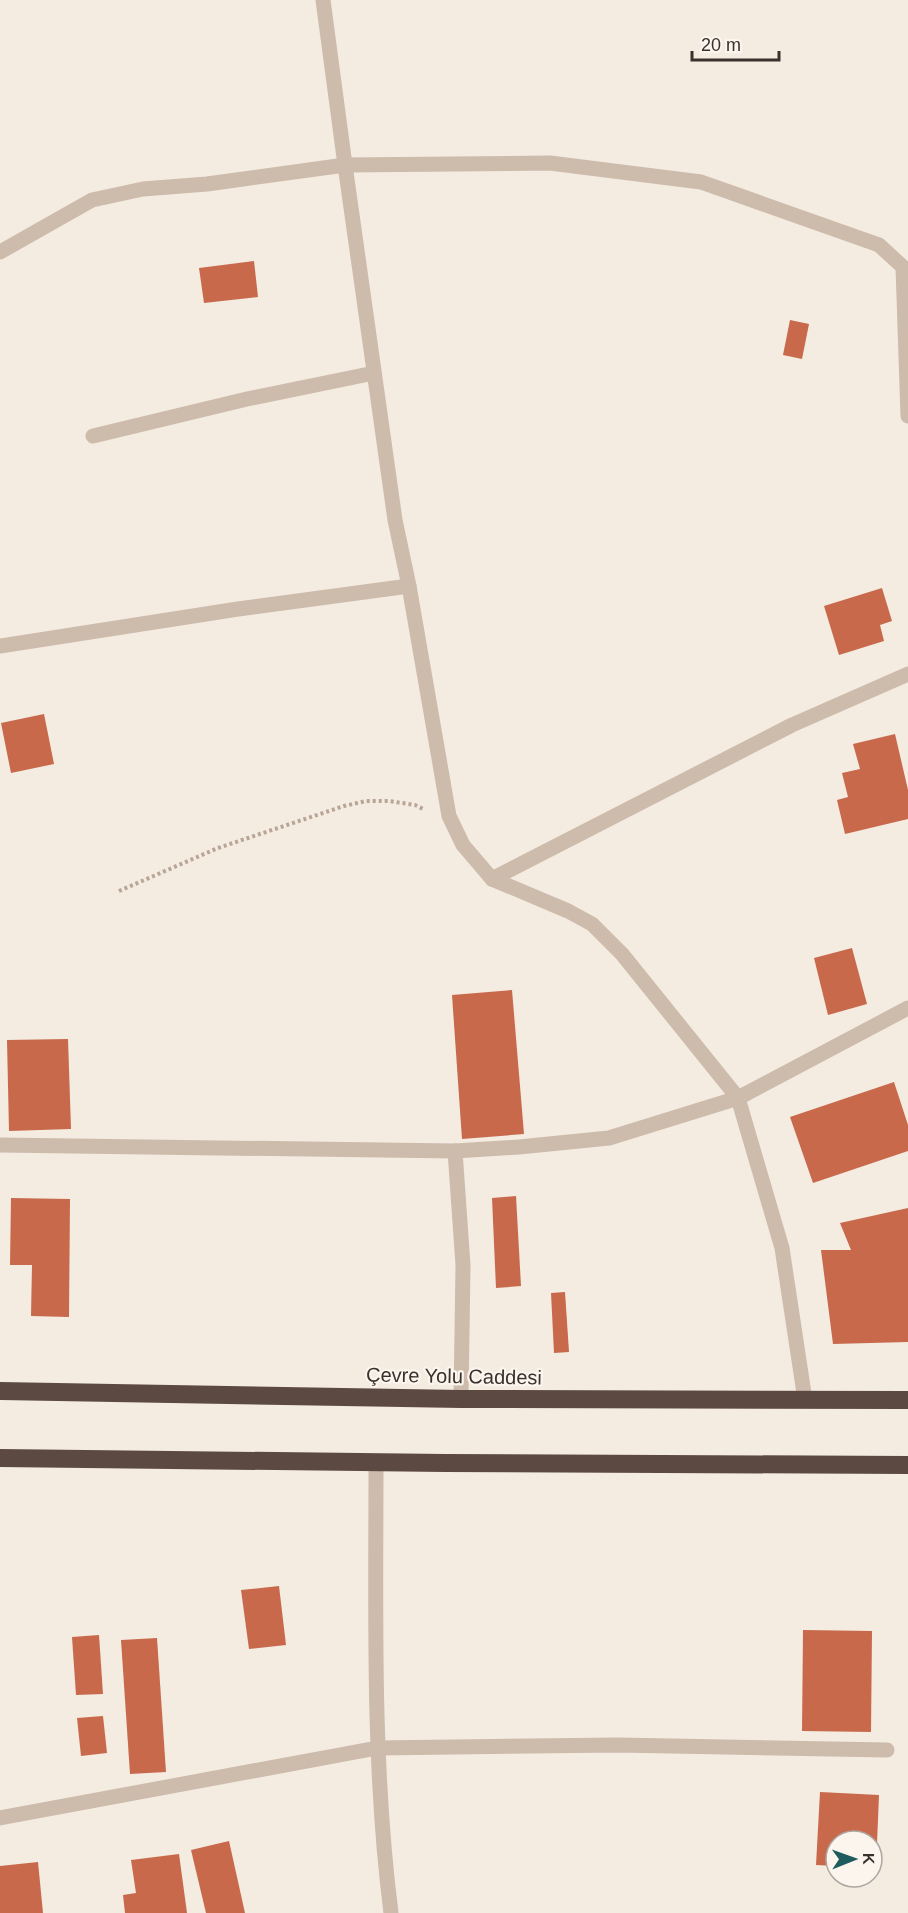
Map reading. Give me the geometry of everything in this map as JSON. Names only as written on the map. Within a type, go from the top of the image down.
[{"type":"highway","name":"Çevre Yolu Caddesi","points":[[0,1391],[461,1400],[908,1400]]},
{"type":"highway","points":[[0,1458],[908,1465]]},
{"type":"street","points":[[323,0],[395,520],[409,586],[449,816],[463,845],[492,879],[568,911],[592,924],[622,954],[738,1098],[782,1248],[805,1400]]},
{"type":"street","points":[[0,252],[92,200],[142,189],[207,184],[345,165],[550,163],[701,182],[879,245],[903,267],[908,416]]},
{"type":"street","points":[[93,436],[247,399],[374,374]]},
{"type":"street","points":[[0,646],[238,609],[409,586]]},
{"type":"street","points":[[492,879],[792,725],[908,674]]},
{"type":"street","points":[[0,1145],[455,1151],[609,1138],[738,1098],[908,1008]]},
{"type":"street","points":[[455,1151],[462,1265],[461,1400]]},
{"type":"street","points":[[376,1462],[377,1748],[383,1850],[391,1913]]},
{"type":"street","points":[[0,1818],[377,1748],[618,1745],[887,1750]]},
{"type":"path","points":[[119,891],[218,848],[344,806],[366,801],[395,801],[449,816]]},
{"type":"building","points":[[254,261],[258,297],[204,303],[199,268]]},
{"type":"building","points":[[790,320],[809,324],[802,359],[783,355]]},
{"type":"building","points":[[882,588],[892,621],[880,625],[884,641],[839,655],[824,606]]},
{"type":"building","points":[[44,714],[54,764],[11,773],[1,723]]},
{"type":"building","points":[[895,734],[908,790],[908,819],[845,834],[837,800],[848,797],[842,773],[860,769],[853,744]]},
{"type":"building","points":[[852,948],[867,1004],[828,1015],[814,958]]},
{"type":"building","points":[[512,990],[524,1134],[462,1139],[452,995]]},
{"type":"building","points":[[68,1039],[71,1129],[9,1131],[7,1040]]},
{"type":"building","points":[[894,1082],[908,1125],[908,1151],[813,1183],[790,1117]]},
{"type":"building","points":[[516,1196],[521,1286],[496,1288],[492,1198]]},
{"type":"building","points":[[11,1198],[70,1199],[69,1317],[31,1316],[32,1265],[10,1265]]},
{"type":"building","points":[[908,1208],[908,1342],[833,1344],[821,1250],[851,1250],[840,1223]]},
{"type":"building","points":[[565,1292],[569,1352],[554,1353],[551,1293]]},
{"type":"building","points":[[279,1586],[286,1645],[249,1649],[241,1590]]},
{"type":"building","points":[[803,1630],[872,1631],[871,1732],[802,1731]]},
{"type":"building","points":[[99,1635],[103,1694],[76,1695],[72,1637]]},
{"type":"building","points":[[157,1638],[166,1772],[130,1774],[121,1640]]},
{"type":"building","points":[[103,1716],[107,1753],[81,1756],[77,1718]]},
{"type":"building","points":[[820,1792],[879,1795],[878,1829],[824,1829],[824,1865],[816,1865]]},
{"type":"building","points":[[229,1841],[245,1913],[206,1913],[191,1850]]},
{"type":"building","points":[[179,1854],[187,1913],[125,1913],[123,1895],[136,1893],[131,1860]]},
{"type":"building","points":[[38,1862],[43,1913],[0,1913],[0,1866]]}]
